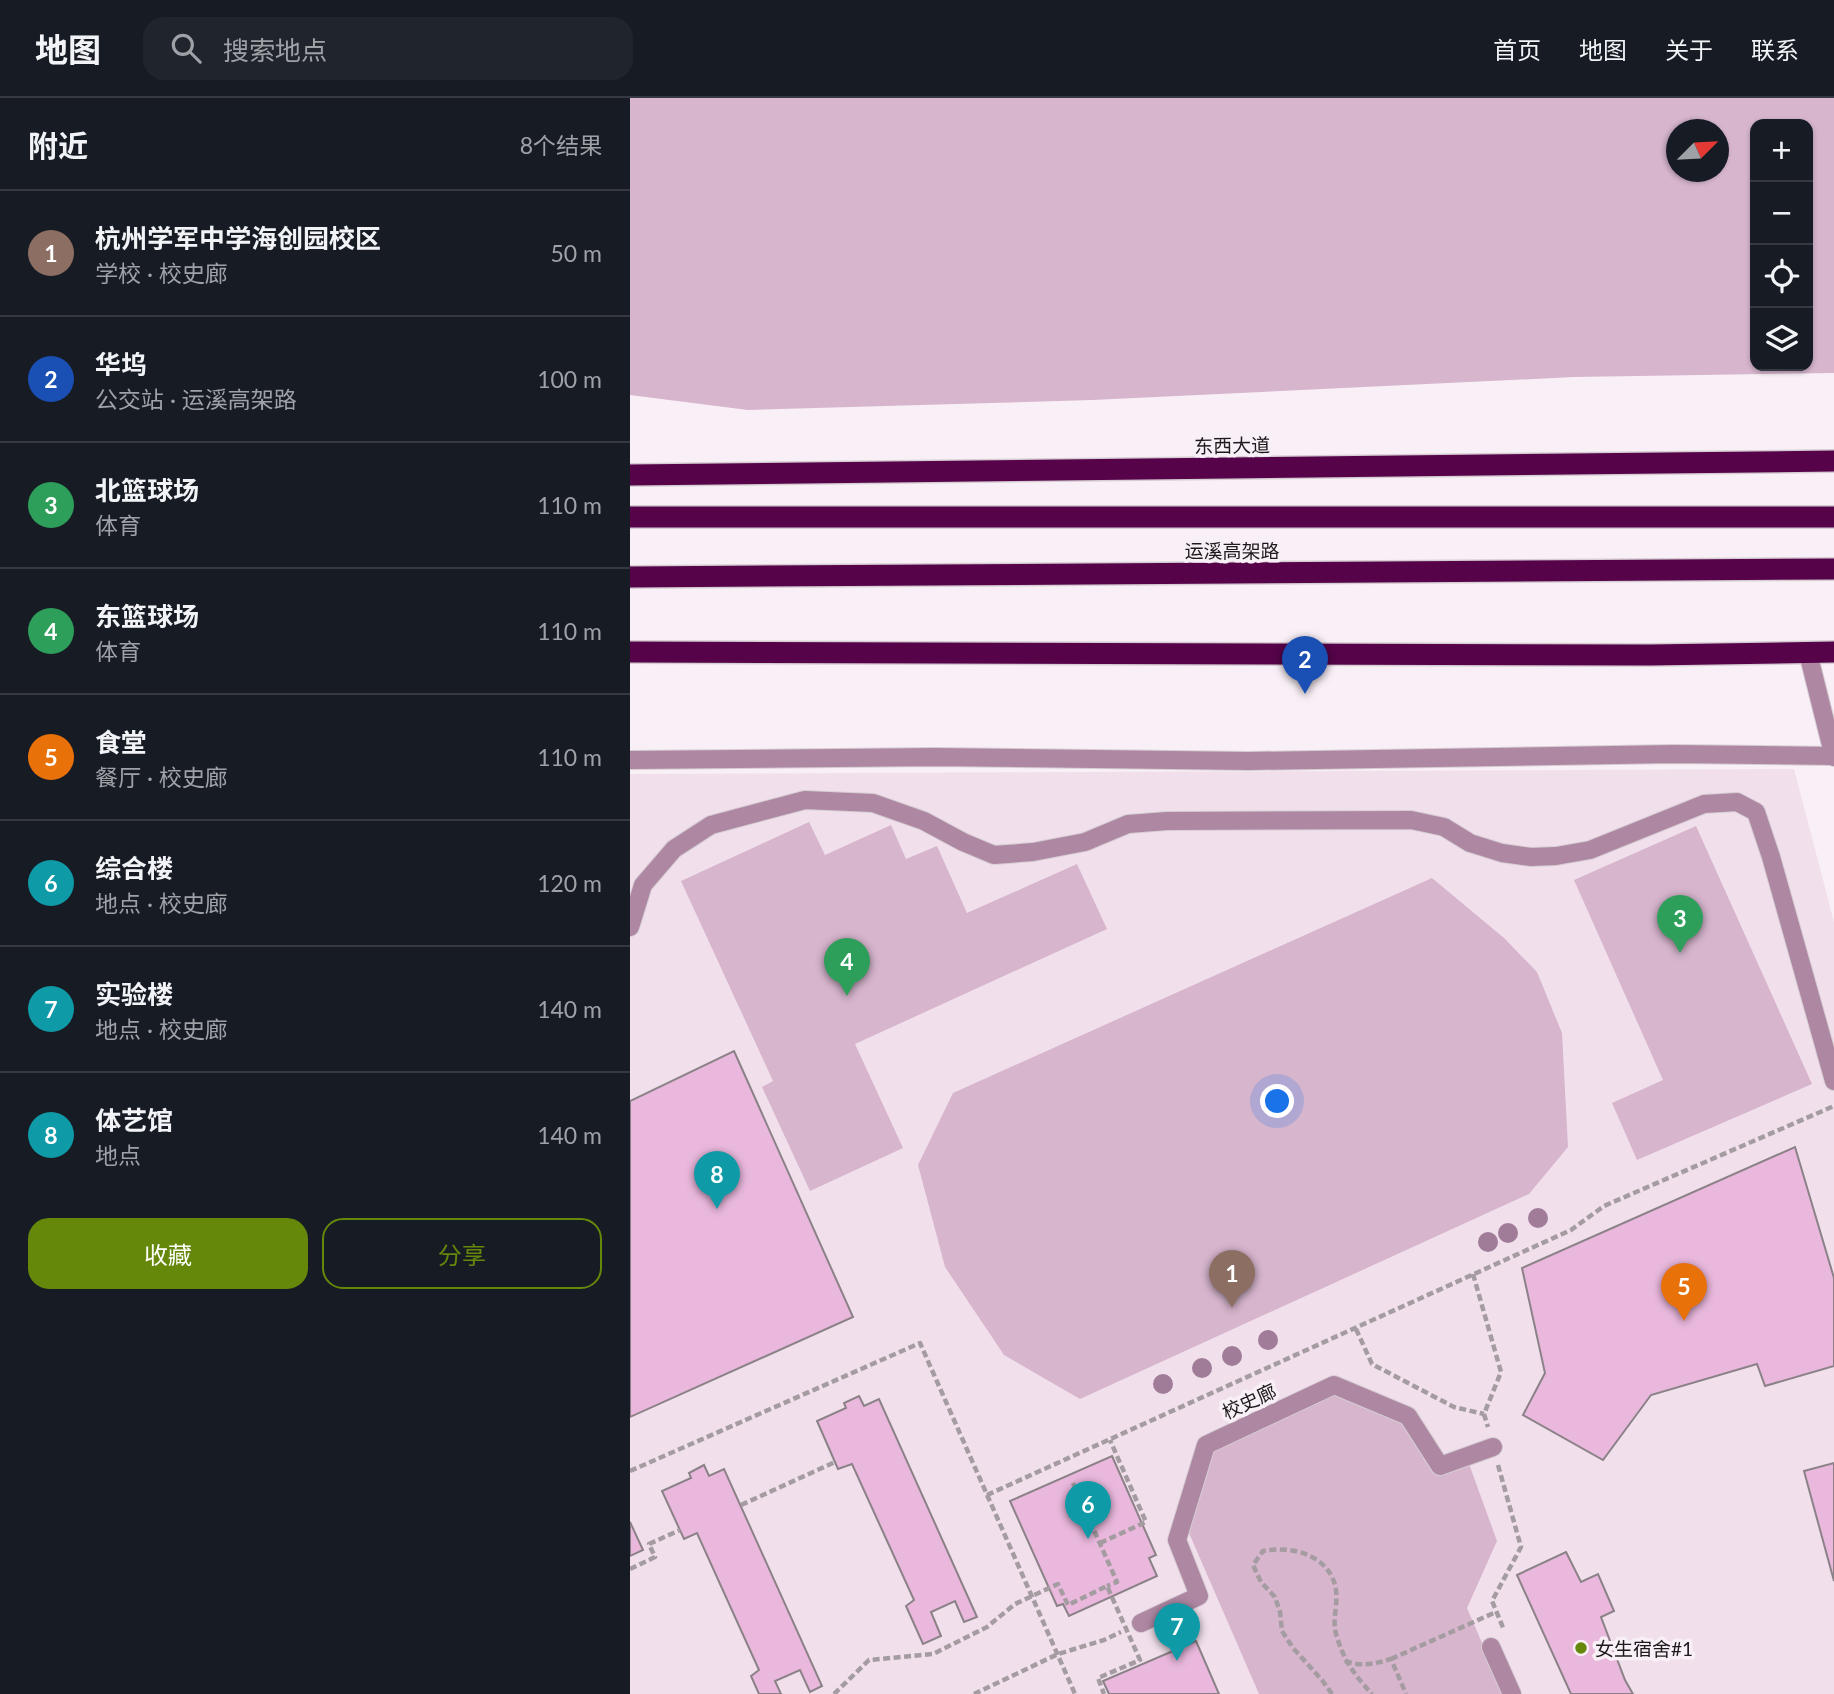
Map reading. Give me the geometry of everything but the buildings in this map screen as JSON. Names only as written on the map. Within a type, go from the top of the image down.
[{"type":"highway","name":"东西大道","points":[[630,475],[1834,461]]},
{"type":"highway","name":"运溪高架路","points":[[630,517],[1834,517]]},
{"type":"highway","name":"运溪高架路","points":[[630,577],[1834,569]]},
{"type":"highway","points":[[630,652],[1636,655],[1834,652]]},
{"type":"street","points":[[630,760],[935,757],[1249,761],[1674,754],[1834,756],[1808,653]]},
{"type":"street","points":[[630,927],[643,884],[674,849],[711,825],[805,800],[873,803],[924,821],[994,855],[1034,852],[1085,842],[1128,824],[1167,821],[1411,820],[1444,827],[1471,843],[1502,853],[1531,857],[1590,850],[1704,804],[1737,802],[1756,812],[1834,1080]]},
{"type":"street","name":"校史廊","points":[[1141,1623],[1199,1596],[1177,1540],[1206,1445],[1334,1384],[1408,1416],[1440,1466],[1493,1447]]},
{"type":"street","points":[[1491,1647],[1512,1694]]},
{"type":"path","points":[[988,1495],[1571,1230],[1604,1206],[1834,1106]]},
{"type":"path","points":[[1356,1329],[1372,1364],[1454,1407],[1484,1413]]},
{"type":"path","points":[[630,1471],[920,1343],[1075,1694]]},
{"type":"path","points":[[1100,1543],[1146,1522],[1142,1519],[1110,1440]]},
{"type":"path","points":[[741,1505],[835,1462]]},
{"type":"path","points":[[834,1694],[869,1660],[933,1654],[987,1627],[1015,1604],[1058,1584],[1068,1605],[1117,1582],[1073,1483]]},
{"type":"path","points":[[630,1569],[655,1557],[649,1544],[680,1530]]},
{"type":"path","points":[[1332,1694],[1282,1631],[1275,1597],[1261,1582],[1253,1565],[1264,1551],[1279,1548],[1304,1552],[1327,1569],[1336,1589],[1333,1620],[1345,1661],[1373,1694]]},
{"type":"path","points":[[1104,1694],[1098,1678],[1140,1660],[1107,1586]]},
{"type":"path","points":[[1345,1661],[1371,1665],[1391,1659],[1496,1612]]},
{"type":"path","points":[[974,1694],[1058,1654],[1104,1640],[1141,1623]]},
{"type":"path","points":[[1391,1659],[1406,1694]]},
{"type":"shaded area","points":[[630,98],[1834,98],[1834,373],[1574,377],[1092,400],[748,410],[630,395]]},
{"type":"shaded area","points":[[1794,769],[1834,922],[1834,1694],[630,1694],[630,774]]},
{"type":"shaded area","points":[[809,822],[825,855],[891,825],[906,859],[937,846],[967,913],[1077,864],[1107,929],[855,1044],[903,1148],[810,1191],[762,1087],[773,1081],[681,881]]},
{"type":"shaded area","points":[[1696,826],[1812,1084],[1637,1160],[1612,1103],[1663,1080],[1574,880]]},
{"type":"shaded area","points":[[1432,878],[1504,938],[1537,972],[1562,1033],[1568,1147],[1529,1194],[1080,1399],[1004,1355],[945,1267],[918,1165],[953,1093]]},
{"type":"shaded area","points":[[1333,1392],[1406,1422],[1435,1473],[1468,1461],[1497,1541],[1467,1608],[1504,1694],[1259,1694],[1189,1533],[1215,1446]]},
{"type":"place","name":"华坞","points":[[1305,694]]},
{"type":"place","name":"北篮球场","points":[[1680,953]]},
{"type":"place","name":"东篮球场","points":[[847,996]]},
{"type":"place","name":"体艺馆","points":[[717,1209]]},
{"type":"place","name":"杭州学军中学海创园校区","points":[[1232,1308]]},
{"type":"place","name":"食堂","points":[[1684,1321]]},
{"type":"place","name":"综合楼","points":[[1088,1539]]},
{"type":"place","name":"女生宿舍#1","points":[[1581,1648]]},
{"type":"place","name":"实验楼","points":[[1177,1661]]}]
